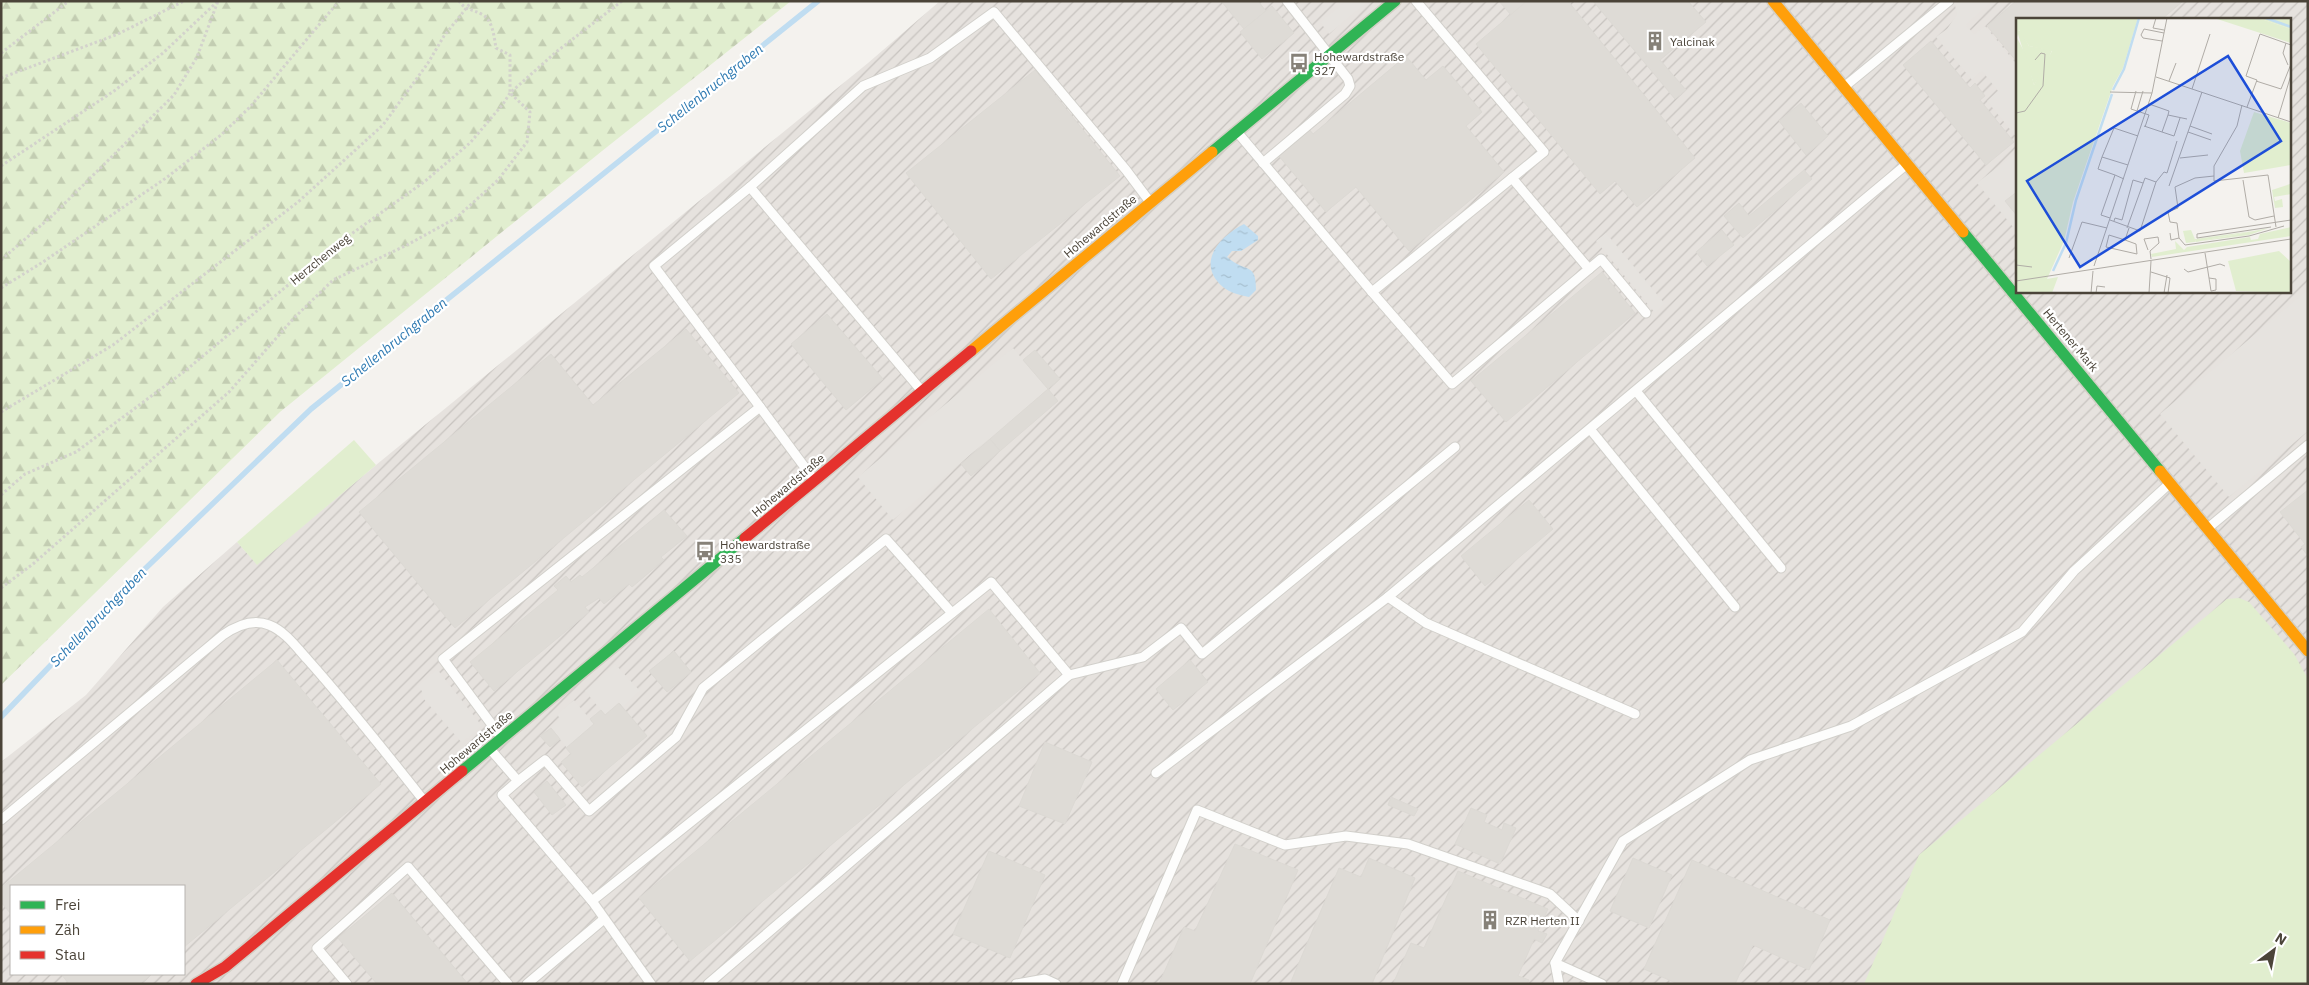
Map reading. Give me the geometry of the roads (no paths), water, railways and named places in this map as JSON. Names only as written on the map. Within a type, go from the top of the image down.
[{"type":"street","name":"Hohewardstraße","points":[[196,984],[225,968],[1395,1]]},
{"type":"street","name":"Hertener Mark","points":[[1773,1],[2308,651]]},
{"type":"lane","points":[[1263,163],[1345,94],[1350,86],[1348,79],[1287,1]]},
{"type":"lane","points":[[1372,292],[1544,152],[1416,1]]},
{"type":"lane","points":[[1844,87],[1949,1]]},
{"type":"lane","points":[[815,481],[654,266],[750,186],[863,86],[930,58],[994,12],[1126,170],[1150,202]]},
{"type":"lane","points":[[1236,131],[1452,384],[1601,259],[1646,313]]},
{"type":"lane","points":[[1156,773],[1388,597],[1907,164]]},
{"type":"lane","points":[[1512,178],[1589,269]]},
{"type":"lane","points":[[750,186],[922,392]]},
{"type":"lane","points":[[1636,391],[1781,568]]},
{"type":"lane","points":[[502,739],[443,659],[760,407]]},
{"type":"lane","points":[[1590,429],[1734,607]]},
{"type":"lane","points":[[2208,528],[2308,445]]},
{"type":"lane","points":[[708,984],[1069,675],[1144,657],[1180,628],[1202,654],[1455,446]]},
{"type":"lane","points":[[1559,984],[1555,963],[1623,841],[1750,760],[1851,726],[2022,632],[2074,571],[2170,482]]},
{"type":"lane","points":[[651,984],[592,901],[502,795],[545,760],[589,811],[676,737],[703,688],[886,539],[952,614]]},
{"type":"lane","points":[[592,901],[991,582],[1069,675]]},
{"type":"lane","points":[[1388,597],[1426,623],[1635,714]]},
{"type":"lane","points":[[1,820],[223,635],[235,627],[249,622],[268,624],[280,630],[330,685],[426,802]]},
{"type":"lane","points":[[490,748],[518,781]]},
{"type":"lane","points":[[1122,984],[1197,810],[1285,845],[1346,836],[1408,844],[1550,894],[1579,921]]},
{"type":"lane","points":[[347,984],[317,948],[408,867],[508,984]]},
{"type":"lane","points":[[527,984],[604,919]]},
{"type":"lane","points":[[1555,963],[1602,984]]},
{"type":"lane","points":[[1016,984],[1045,980],[1056,984]]},
{"type":"water","points":[[1244,224],[1258,236],[1258,240],[1241,251],[1232,251],[1227,257],[1252,271],[1256,281],[1256,290],[1249,297],[1235,294],[1223,287],[1215,278],[1211,269],[1211,260],[1219,243]]},
{"type":"waterway","name":"Schellenbruchgraben","points":[[1,717],[122,591],[311,409],[818,1]]},
{"type":"place","name":"Yalcinak","points":[[1655,41]]},
{"type":"place","name":"Hohewardstraße 327","points":[[1299,63]]},
{"type":"place","name":"Hohewardstraße 335","points":[[705,551]]},
{"type":"place","name":"RZR Herten II","points":[[1490,920]]}]
